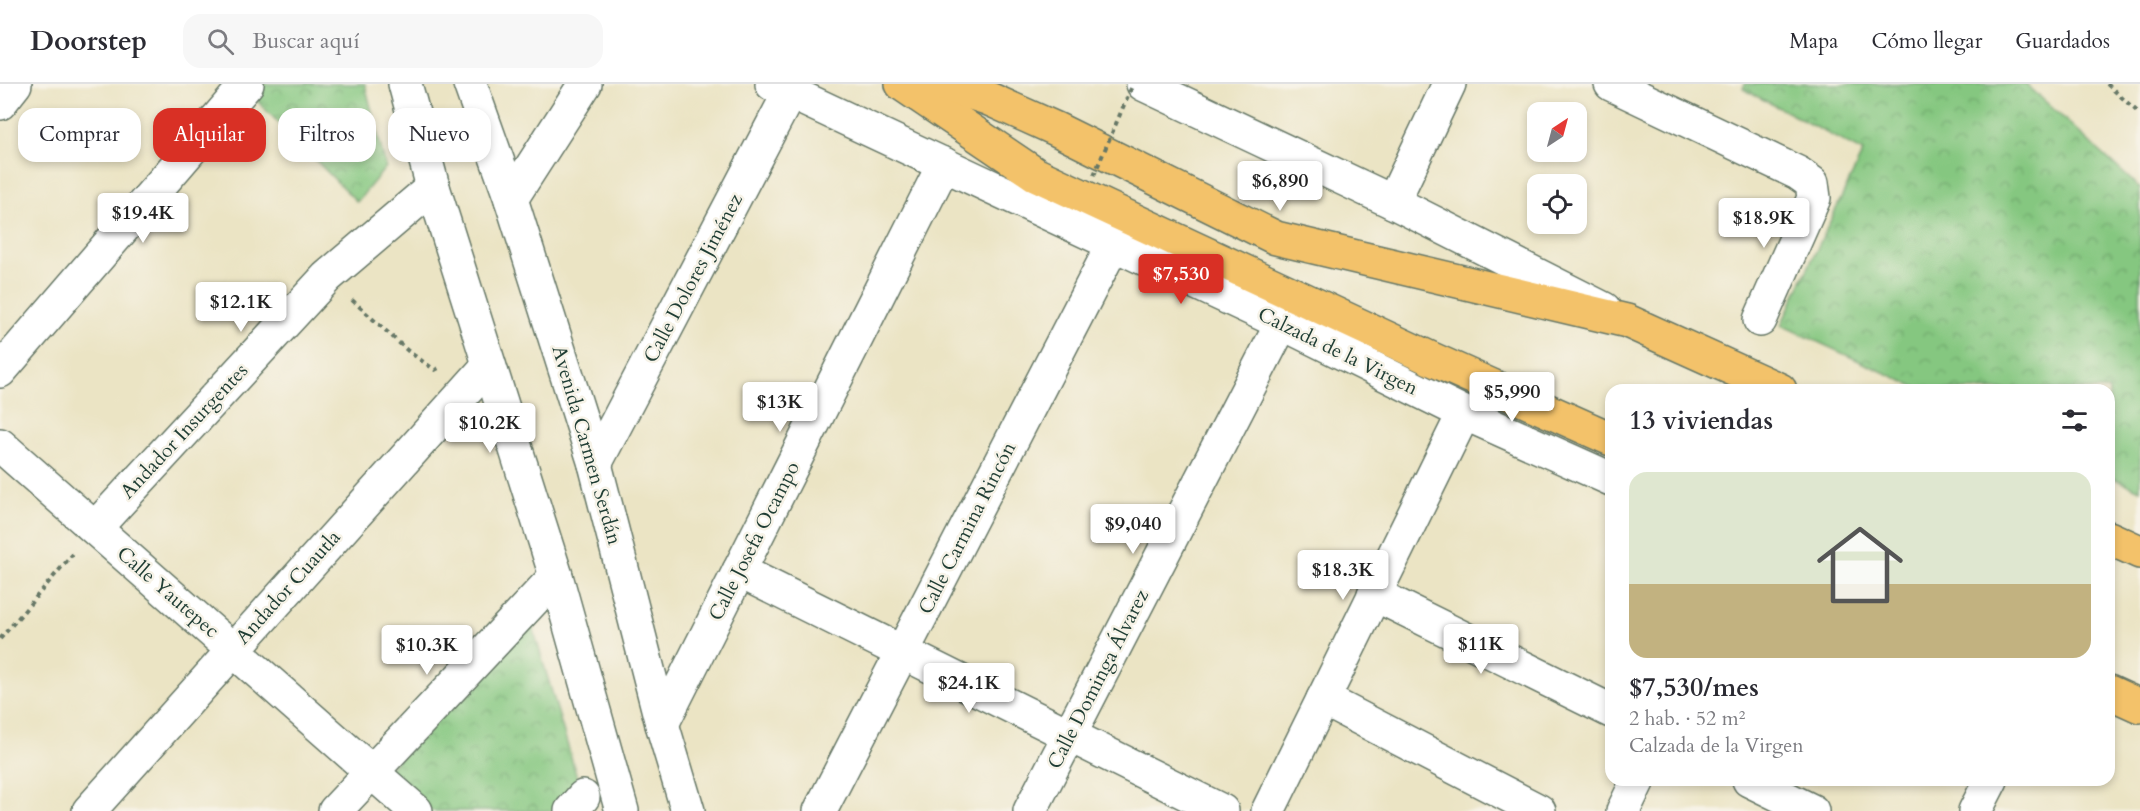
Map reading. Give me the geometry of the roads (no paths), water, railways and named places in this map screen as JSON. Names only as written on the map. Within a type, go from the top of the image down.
[{"type":"main road","name":"Calzada de la Virgen","points":[[902,84],[1035,174],[1434,360],[1605,436]]},
{"type":"main road","points":[[943,84],[987,98],[1056,129],[1276,238],[1627,321],[1767,384]]},
{"type":"main road","points":[[2115,541],[2140,552]]},
{"type":"main road","points":[[2115,695],[2140,706]]},
{"type":"street","points":[[0,103],[15,84]]},
{"type":"street","points":[[0,371],[247,84]]},
{"type":"street","points":[[405,84],[433,187],[556,576],[622,811]]},
{"type":"street","name":"Avenida Carmen Serdán","points":[[470,84],[511,200],[595,464],[662,724],[688,811]]},
{"type":"street","points":[[511,200],[585,84]]},
{"type":"street","points":[[1393,202],[1449,84]]},
{"type":"street","points":[[1611,84],[1798,173],[1812,183],[1815,198],[1760,320]]},
{"type":"street","name":"Calzada de la Virgen","points":[[781,88],[1282,323],[1464,413],[1605,476]]},
{"type":"street","name":"Calle Dolores Jiménez","points":[[595,464],[781,88]]},
{"type":"street","points":[[1161,88],[1627,321]]},
{"type":"street","name":"Calle Josefa Ocampo","points":[[662,724],[944,164]]},
{"type":"street","name":"Andador Insurgentes","points":[[95,528],[327,277],[433,187]]},
{"type":"street","name":"Calle Carmina Rincón","points":[[820,811],[1113,245]]},
{"type":"street","name":"Calle Dominga Álvarez","points":[[1030,811],[1282,323]]},
{"type":"street","name":"Andador Cuautla","points":[[89,811],[486,356]]},
{"type":"street","points":[[1268,811],[1464,413]]},
{"type":"street","name":"Calle Yautepec","points":[[0,445],[416,811]]},
{"type":"street","points":[[739,571],[1222,811]]},
{"type":"street","points":[[335,811],[556,576]]},
{"type":"street","points":[[1374,594],[1605,708]]},
{"type":"street","points":[[1323,699],[1539,811]]},
{"type":"street","points":[[1623,811],[1635,786]]},
{"type":"street","points":[[1761,786],[1812,811]]},
{"type":"street","points":[[1976,811],[1988,786]]}]
